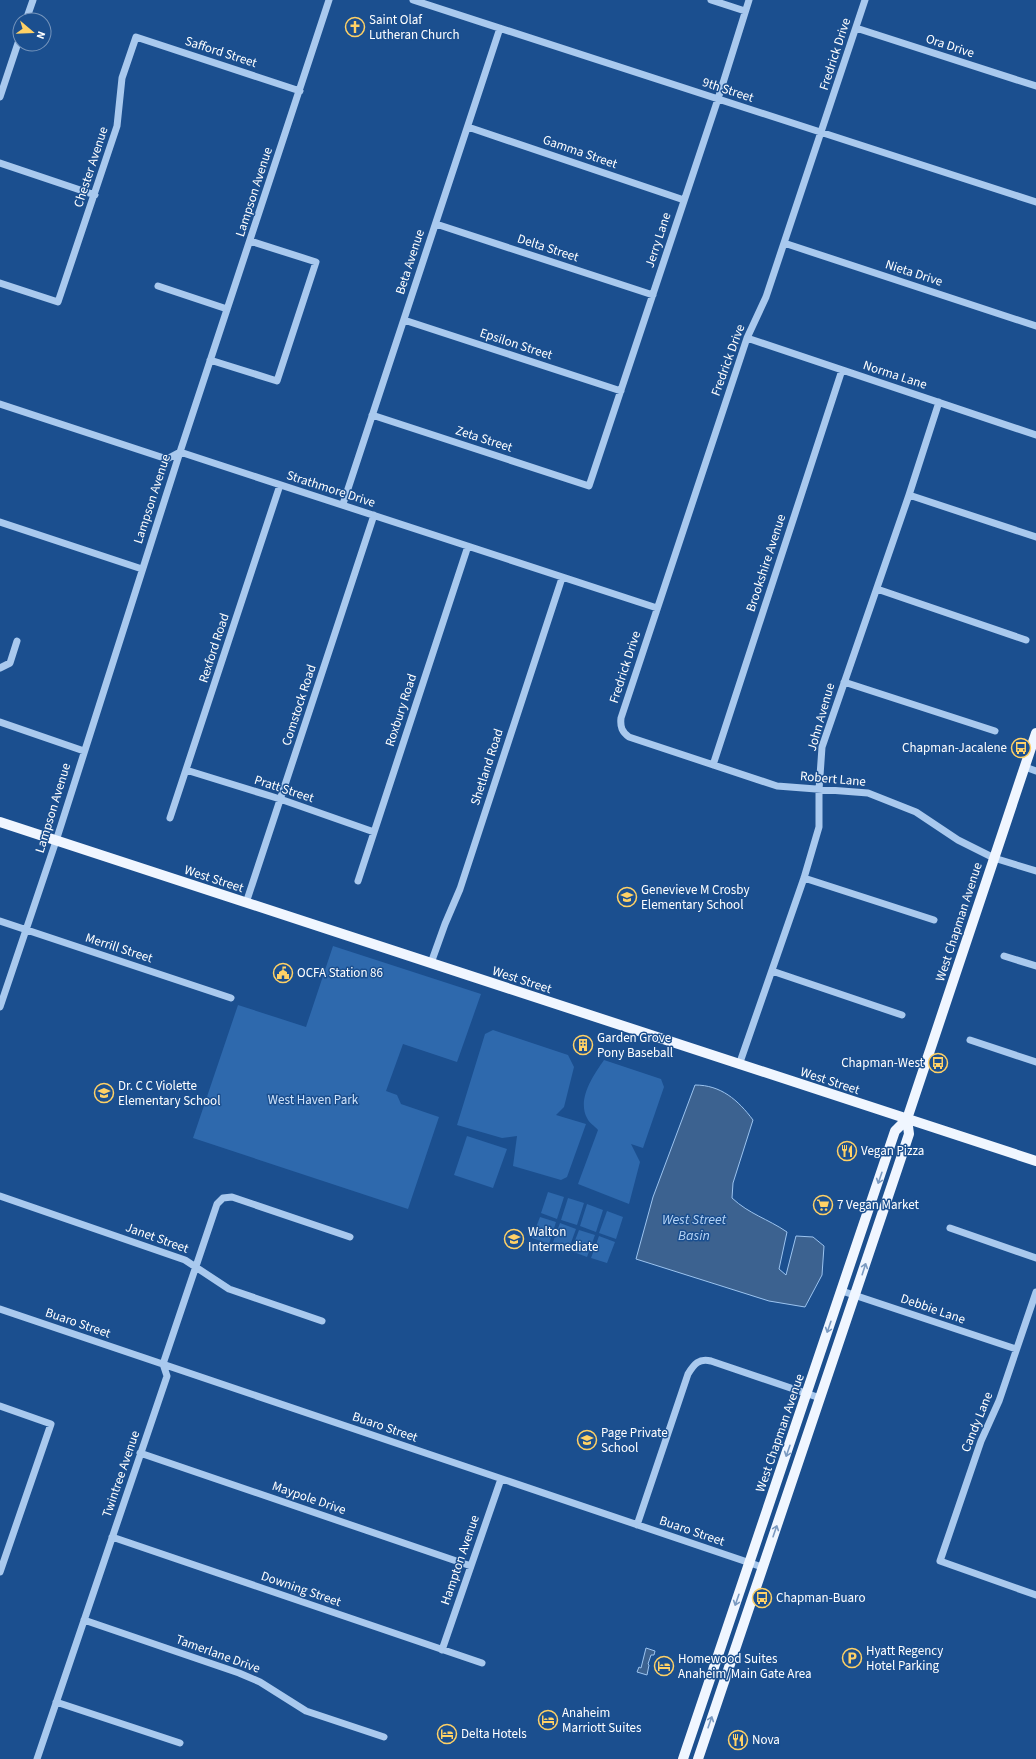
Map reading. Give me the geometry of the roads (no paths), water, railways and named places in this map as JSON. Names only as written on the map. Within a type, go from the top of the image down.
[{"type":"main road","name":"West Chapman Avenue","points":[[698,1759],[908,1136],[907,1119],[1036,733]]},
{"type":"main road","name":"West Street","points":[[0,822],[1036,1161]]},
{"type":"main road","name":"West Chapman Avenue","points":[[683,1759],[895,1131],[907,1119]]},
{"type":"street","points":[[28,12],[32,0]]},
{"type":"street","name":"Lampson Avenue","points":[[0,1007],[56,841],[142,569],[329,0]]},
{"type":"street","name":"9th Street","points":[[413,0],[1036,202]]},
{"type":"street","points":[[711,0],[745,11]]},
{"type":"street","name":"Jerry Lane","points":[[589,486],[718,99],[749,0]]},
{"type":"street","name":"Fredrick Drive","points":[[622,729],[620,718],[747,338],[766,297],[865,0]]},
{"type":"street","name":"Beta Avenue","points":[[343,504],[500,28]]},
{"type":"street","name":"Ora Drive","points":[[856,28],[1036,86]]},
{"type":"street","name":"Safford Street","points":[[136,37],[300,91]]},
{"type":"street","name":"Chester Avenue","points":[[0,283],[58,302],[117,126],[122,78],[136,37]]},
{"type":"street","points":[[0,97],[15,52]]},
{"type":"street","name":"Gamma Street","points":[[468,127],[684,200]]},
{"type":"street","points":[[0,163],[95,195]]},
{"type":"street","name":"Delta Street","points":[[436,224],[653,295]]},
{"type":"street","points":[[210,360],[276,381],[316,262],[250,241]]},
{"type":"street","name":"Nieta Drive","points":[[784,243],[1036,326]]},
{"type":"street","points":[[158,286],[227,308]]},
{"type":"street","name":"Epsilon Street","points":[[404,320],[621,391]]},
{"type":"street","name":"Norma Lane","points":[[747,338],[1036,434]]},
{"type":"street","name":"Brookshire Avenue","points":[[713,765],[842,370]]},
{"type":"street","name":"John Avenue","points":[[739,1065],[804,878],[819,828],[819,790],[822,747],[909,495],[939,402]]},
{"type":"street","points":[[0,404],[167,459],[180,452]]},
{"type":"street","name":"Zeta Street","points":[[372,415],[589,486]]},
{"type":"street","name":"Strathmore Drive","points":[[180,452],[343,504],[562,578],[657,608]]},
{"type":"street","name":"Rexford Road","points":[[170,818],[280,485]]},
{"type":"street","points":[[909,495],[1036,537]]},
{"type":"street","name":"Comstock Road","points":[[246,903],[374,515]]},
{"type":"street","points":[[0,522],[142,569]]},
{"type":"street","name":"Roxbury Road","points":[[358,881],[468,546]]},
{"type":"street","name":"Shetland Road","points":[[432,963],[445,924],[460,888],[562,578]]},
{"type":"street","points":[[877,588],[1026,640]]},
{"type":"street","points":[[0,668],[10,663],[17,641]]},
{"type":"street","points":[[844,682],[995,731]]},
{"type":"street","points":[[0,722],[84,751]]},
{"type":"street","name":"Robert Lane","points":[[622,729],[630,737],[778,786],[868,793],[916,812],[958,840],[994,858],[1036,871]]},
{"type":"street","points":[[1025,767],[1036,771]]},
{"type":"street","name":"Pratt Street","points":[[186,770],[280,799],[374,832]]},
{"type":"street","points":[[804,878],[934,920]]},
{"type":"street","name":"Merrill Street","points":[[0,922],[231,998]]},
{"type":"street","points":[[1004,956],[1036,966]]},
{"type":"street","points":[[772,971],[902,1015]]},
{"type":"street","points":[[970,1040],[1036,1062]]},
{"type":"street","name":"Janet Street","points":[[0,1196],[185,1260],[229,1289],[322,1321]]},
{"type":"street","name":"Twintree Avenue","points":[[37,1759],[167,1376],[163,1364],[217,1204],[223,1198],[232,1197],[350,1237]]},
{"type":"street","points":[[950,1228],[1036,1258]]},
{"type":"street","name":"Debbie Lane","points":[[842,1291],[1016,1349]]},
{"type":"street","name":"Candy Lane","points":[[1036,1292],[999,1401],[981,1441],[940,1561],[1036,1595]]},
{"type":"street","name":"Buaro Street","points":[[0,1309],[762,1567]]},
{"type":"street","points":[[638,1525],[688,1374],[695,1364],[701,1360],[711,1361],[820,1398]]},
{"type":"street","points":[[0,1406],[51,1424],[0,1572]]},
{"type":"street","name":"Maypole Drive","points":[[140,1453],[471,1566]]},
{"type":"street","name":"Hampton Avenue","points":[[442,1650],[501,1479]]},
{"type":"street","name":"Downing Street","points":[[112,1537],[482,1663]]},
{"type":"street","name":"Tamerlane Drive","points":[[84,1620],[260,1682],[306,1711],[384,1737]]},
{"type":"street","points":[[56,1702],[180,1743]]},
{"type":"water","name":"West Street Basin","points":[[695,1085],[713,1088],[728,1095],[741,1106],[753,1120],[733,1183],[732,1198],[738,1204],[787,1232],[779,1269],[786,1275],[796,1236],[813,1237],[824,1246],[822,1275],[805,1307],[769,1301],[636,1259],[653,1197]]},
{"type":"water","points":[[646,1648],[655,1651],[654,1655],[651,1655],[648,1664],[647,1675],[637,1672],[639,1667],[641,1668]]},
{"type":"place","name":"Saint Olaf Lutheran Church","points":[[355,27]]},
{"type":"place","name":"Chapman-Jacalene","points":[[1021,748]]},
{"type":"place","name":"Genevieve M Crosby Elementary School","points":[[627,897]]},
{"type":"place","name":"OCFA Station 86","points":[[283,973]]},
{"type":"place","name":"Garden Grove Pony Baseball","points":[[583,1045]]},
{"type":"place","name":"Chapman-West","points":[[938,1063]]},
{"type":"place","name":"Dr. C C Violette Elementary School","points":[[104,1093]]},
{"type":"place","name":"Vegan Pizza","points":[[847,1151]]},
{"type":"place","name":"7 Vegan Market","points":[[823,1205]]},
{"type":"place","name":"Walton Intermediate","points":[[514,1239]]},
{"type":"place","name":"Page Private School","points":[[587,1440]]},
{"type":"place","name":"Chapman-Buaro","points":[[762,1598]]},
{"type":"place","name":"Hyatt Regency Hotel Parking","points":[[852,1658]]},
{"type":"place","name":"Homewood Suites Anaheim/Main Gate Area","points":[[664,1666]]},
{"type":"place","name":"Anaheim Marriott Suites","points":[[548,1720]]},
{"type":"place","name":"Delta Hotels","points":[[447,1734]]},
{"type":"place","name":"Nova","points":[[738,1740]]},
{"type":"park label","name":"West Haven Park","points":[[313,1100]]}]
